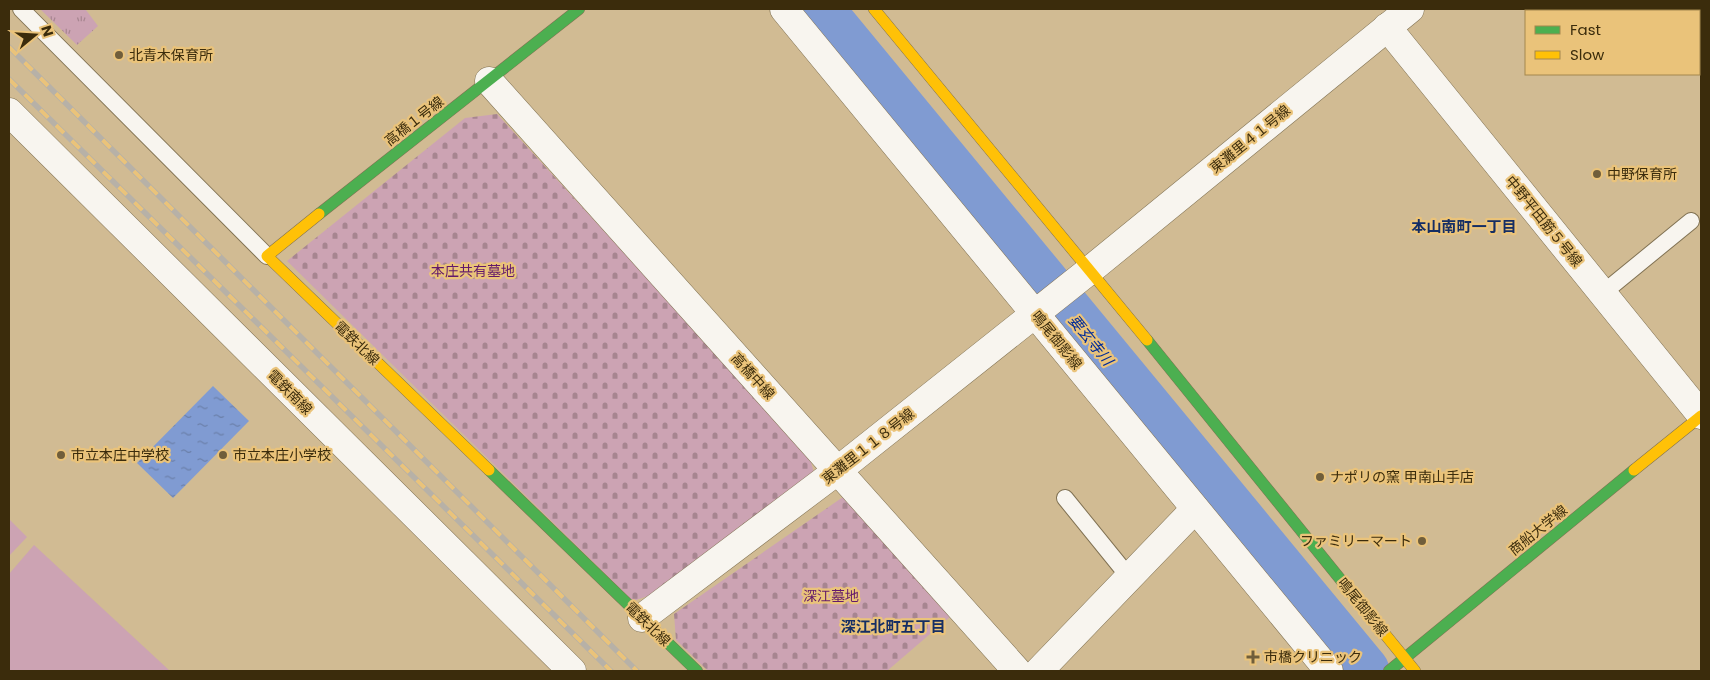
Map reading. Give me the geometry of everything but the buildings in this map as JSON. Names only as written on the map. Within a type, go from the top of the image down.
[{"type":"street","name":"高橋１号線","points":[[267,256],[579,9]]},
{"type":"street","name":"鳴尾御影線","points":[[784,9],[1039,311],[1196,509],[1329,671]]},
{"type":"street","name":"鳴尾御影線","points":[[874,9],[1090,270],[1416,671]]},
{"type":"street","name":"東灘里４１号線","points":[[1090,270],[1410,9]]},
{"type":"street","name":"中野平田筋５号線","points":[[1387,27],[1701,415]]},
{"type":"street","name":"高橋中線","points":[[489,80],[837,471],[1022,671]]},
{"type":"street","name":"電鉄南線","points":[[9,112],[560,667]]},
{"type":"street","name":"電鉄北線","points":[[267,256],[697,671]]},
{"type":"street","name":"東灘里１１８号線","points":[[642,618],[837,471],[1090,270]]},
{"type":"street","name":"商船大学線","points":[[1391,669],[1701,415]]},
{"type":"street","points":[[1022,671],[1129,578],[1196,509]]},
{"type":"lane","name":"電鉄北線","points":[[21,9],[267,256]]},
{"type":"lane","points":[[1603,293],[1691,221]]},
{"type":"lane","points":[[1065,498],[1129,578]]},
{"type":"green space","points":[[40,9],[88,9],[86,10],[98,26],[77,45]]},
{"type":"green space","points":[[1701,9],[1701,60],[1700,10],[1662,10]]},
{"type":"green space","name":"本庄共有墓地","points":[[497,114],[809,455],[814,473],[651,595],[633,601],[287,261],[465,118]]},
{"type":"green space","name":"深江墓地","points":[[843,497],[951,616],[887,671],[708,671],[676,640],[674,614]]},
{"type":"green space","points":[[9,519],[27,537],[9,556]]},
{"type":"green space","points":[[34,545],[170,671],[9,671],[9,574]]},
{"type":"water","points":[[213,386],[249,421],[173,498],[137,463]]},
{"type":"waterway","name":"要玄寺川","points":[[818,9],[1364,671]]},
{"type":"railway","points":[[9,47],[637,671]]},
{"type":"railway","points":[[9,79],[611,671]]},
{"type":"traffic: fast","points":[[319,214],[579,9]]},
{"type":"traffic: fast","points":[[1147,340],[1366,611]]},
{"type":"traffic: fast","points":[[489,470],[697,671]]},
{"type":"traffic: fast","points":[[1389,671],[1634,470]]},
{"type":"traffic: slow","points":[[874,9],[1147,340]]},
{"type":"traffic: slow","points":[[319,214],[267,256],[489,470]]},
{"type":"traffic: slow","points":[[1634,470],[1701,416]]},
{"type":"traffic: slow","points":[[1366,611],[1415,671]]},
{"type":"place","name":"北青木保育所","points":[[119,55]]},
{"type":"place","name":"中野保育所","points":[[1597,174]]},
{"type":"place","name":"市立本庄中学校","points":[[61,455]]},
{"type":"place","name":"市立本庄小学校","points":[[223,455]]},
{"type":"place","name":"ナポリの窯 甲南山手店","points":[[1320,477]]},
{"type":"place","name":"ファミリーマート","points":[[1422,541]]},
{"type":"place","name":"市橋クリニック","points":[[1253,657]]},
{"type":"district","name":"本山南町一丁目","points":[[1464,226]]},
{"type":"district","name":"深江北町五丁目","points":[[893,626]]}]
